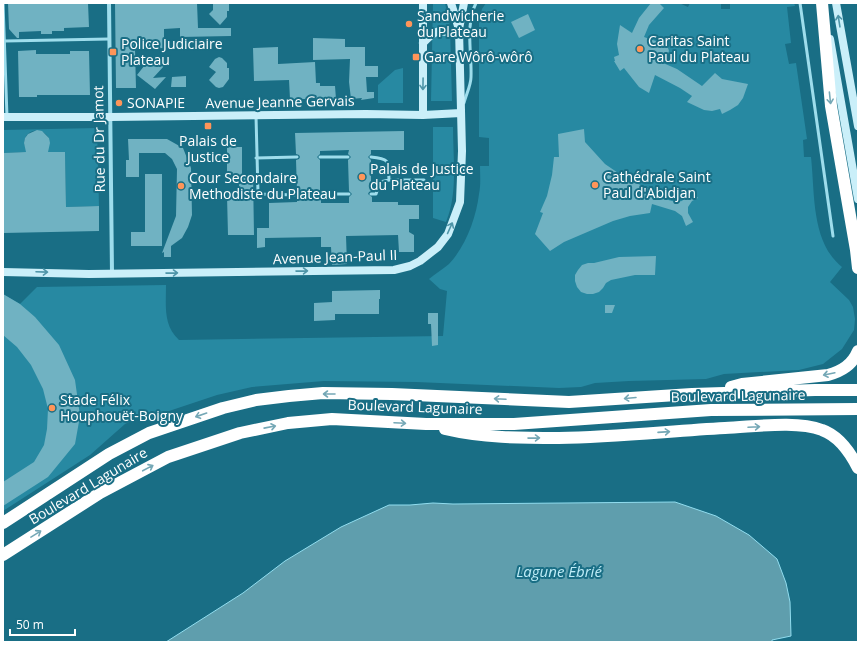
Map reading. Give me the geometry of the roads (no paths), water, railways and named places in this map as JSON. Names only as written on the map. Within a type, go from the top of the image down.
[{"type":"highway","points":[[823,3],[831,106],[858,268]]},
{"type":"highway","points":[[692,394],[742,384],[828,375],[839,372],[846,367],[854,359],[858,351]]},
{"type":"highway","name":"Boulevard Lagunaire","points":[[3,523],[109,454],[149,433],[223,408],[256,400],[323,393],[569,402],[692,394],[858,390]]},
{"type":"highway","name":"Boulevard Lagunaire","points":[[3,555],[100,493],[168,457],[240,433],[288,423],[332,419],[426,424],[514,424],[711,410],[858,409]]},
{"type":"highway","points":[[426,424],[468,434],[522,438],[583,437],[784,425],[813,427],[828,432],[843,444],[852,456],[858,468]]},
{"type":"main road","points":[[423,3],[423,115]]},
{"type":"main road","name":"Avenue Jean-Paul II","points":[[451,3],[459,32]]},
{"type":"main road","name":"Avenue Jean-Paul II","points":[[3,272],[112,274],[394,270],[410,266],[420,261],[432,252],[448,234],[458,209],[461,195],[459,32],[464,3]]},
{"type":"main road","points":[[823,3],[858,199]]},
{"type":"main road","points":[[836,3],[858,115]]},
{"type":"main road","points":[[423,44],[432,34],[438,31],[459,32]]},
{"type":"main road","points":[[856,101],[858,126]]},
{"type":"main road","name":"Avenue Jeanne Gervais","points":[[5,117],[366,114],[423,115],[461,113]]},
{"type":"street","name":"Rue du Dr Jamot","points":[[108,3],[112,274]]},
{"type":"lane","points":[[4,3],[5,117]]},
{"type":"lane","points":[[461,113],[471,78],[470,37],[472,11],[476,3]]},
{"type":"lane","points":[[800,3],[833,236]]},
{"type":"lane","points":[[5,41],[109,39]]},
{"type":"lane","points":[[256,116],[258,193],[297,194]]},
{"type":"lane","points":[[256,158],[297,157]]},
{"type":"lane","points":[[320,157],[348,157]]},
{"type":"lane","points":[[371,157],[383,158],[387,161],[389,180]]},
{"type":"lane","points":[[371,194],[376,194],[380,182],[389,180],[424,180]]},
{"type":"lane","points":[[320,194],[349,194]]},
{"type":"water","name":"Lagune Ébrié","points":[[675,502],[716,516],[749,535],[777,559],[786,583],[790,602],[791,636],[772,640],[772,642],[166,642],[243,593],[285,561],[341,527],[389,505],[433,503]]},
{"type":"place","name":"Sandwicherie du Plateau","points":[[409,24]]},
{"type":"place","name":"Caritas Saint Paul du Plateau","points":[[640,49]]},
{"type":"place","name":"Police Judiciaire Plateau","points":[[113,52]]},
{"type":"place","name":"Gare Wôrô-wôrô","points":[[416,57]]},
{"type":"place","name":"SONAPIE","points":[[119,103]]},
{"type":"place","name":"Palais de Justice","points":[[208,126]]},
{"type":"place","name":"Palais de Justice du Plateau","points":[[362,177]]},
{"type":"place","name":"Cathédrale Saint Paul d'Abidjan","points":[[595,185]]},
{"type":"place","name":"Cour Secondaire Methodiste du Plateau","points":[[181,186]]},
{"type":"place","name":"Stade Félix Houphouët-Boigny","points":[[52,408]]}]
